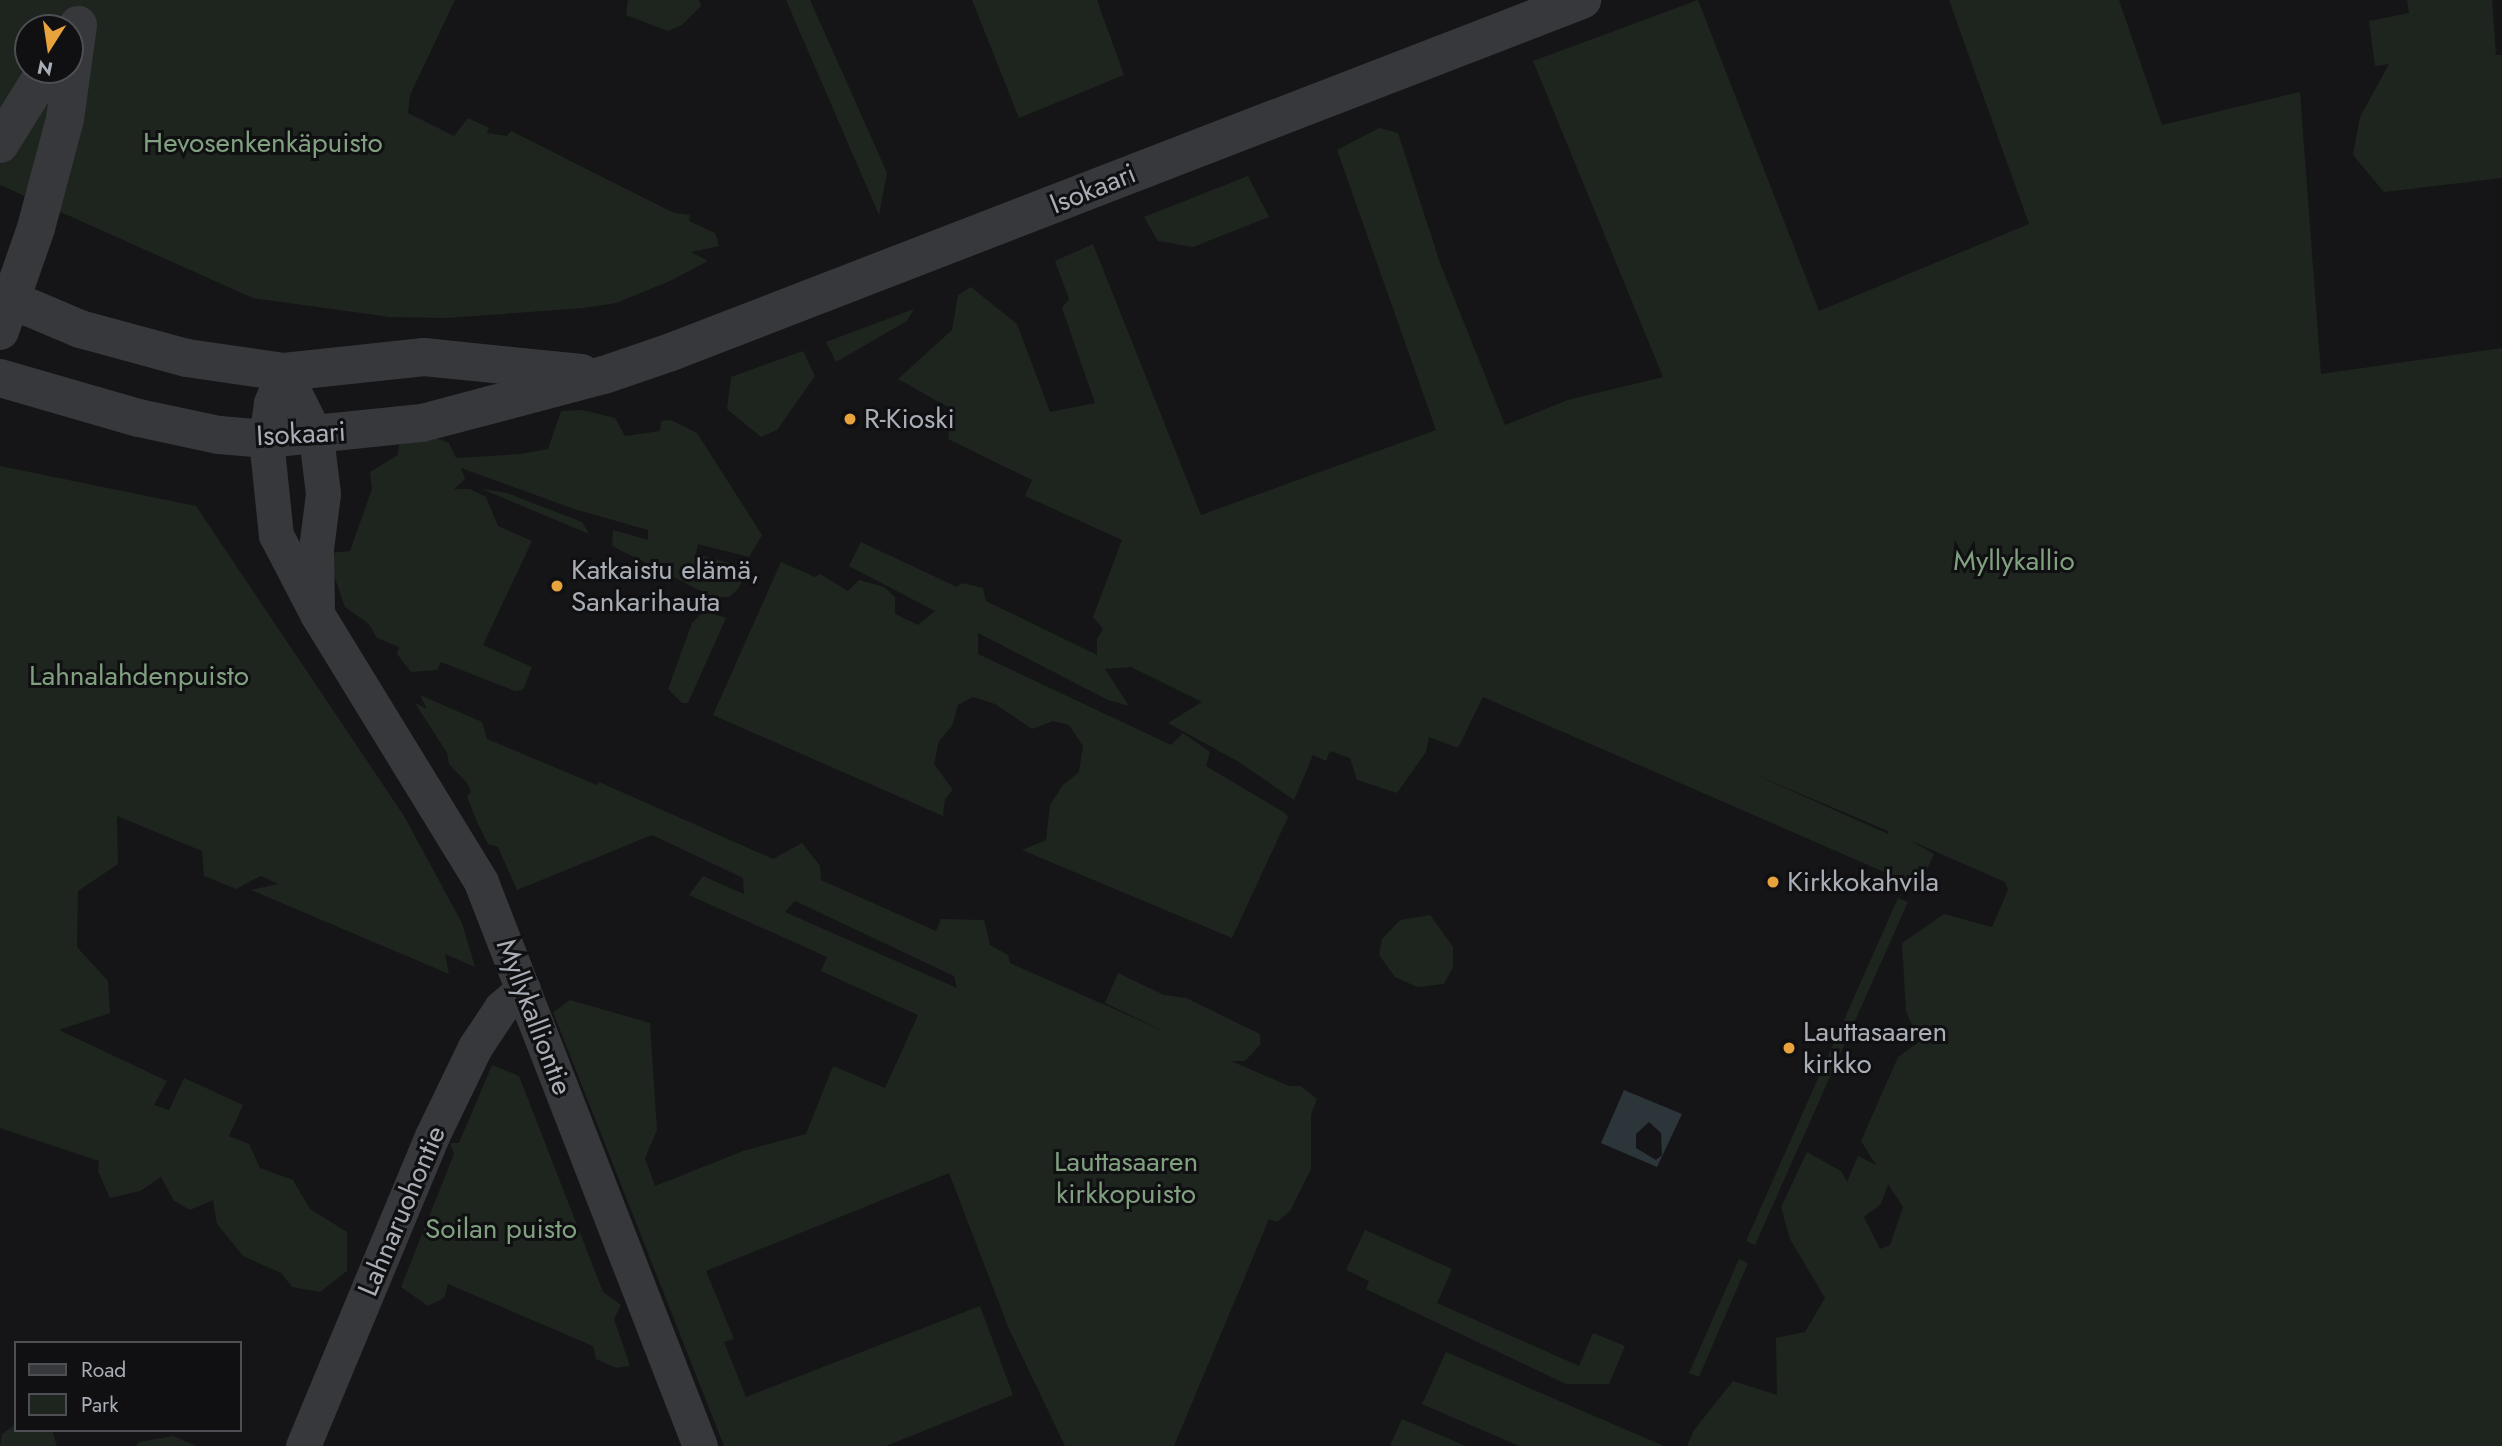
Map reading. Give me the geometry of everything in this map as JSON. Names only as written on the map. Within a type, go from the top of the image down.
[{"type":"street","name":"Isokaari","points":[[0,378],[139,418],[267,439],[422,423],[604,375],[935,253],[1248,126],[1582,0]]},
{"type":"street","points":[[0,144],[37,84]]},
{"type":"street","points":[[4,308],[65,119],[70,84]]},
{"type":"street","name":"Isokaari","points":[[4,308],[187,358],[284,372],[424,357],[604,375]]},
{"type":"street","points":[[284,372],[316,436],[323,494],[316,549],[317,614]]},
{"type":"street","name":"Myllykalliontie","points":[[284,372],[271,402],[267,439],[276,535],[317,614],[460,842],[481,882],[700,1446]]},
{"type":"street","name":"Lahnaruohontie","points":[[303,1446],[437,1125],[475,1048],[501,1008],[523,989]]},
{"type":"green space","name":"Hevosenkenkäpuisto","points":[[0,0],[455,0],[410,95],[408,113],[454,136],[468,118],[489,128],[487,133],[507,136],[511,131],[674,213],[690,215],[689,221],[715,233],[719,246],[691,252],[708,261],[670,281],[616,303],[584,308],[448,318],[390,317],[253,298],[0,185]]},
{"type":"green space","points":[[628,0],[699,0],[701,6],[682,25],[668,31],[626,15]]},
{"type":"green space","points":[[786,0],[810,0],[887,173],[879,215]]},
{"type":"green space","points":[[972,0],[1097,0],[1124,75],[1019,118]]},
{"type":"green space","name":"Myllykallio","points":[[1698,0],[1819,311],[2029,224],[1949,0],[2119,0],[2162,125],[2300,92],[2321,374],[2502,348],[2502,1446],[1687,1446],[1694,1430],[1733,1381],[1777,1395],[1776,1338],[1805,1332],[1825,1298],[1790,1239],[1781,1207],[1807,1152],[1841,1171],[1847,1182],[1858,1156],[1876,1165],[1861,1141],[1898,1057],[1919,1042],[1906,1011],[1902,943],[1944,914],[1992,927],[2008,890],[2005,882],[1909,840],[1934,854],[1921,882],[1910,876],[1907,882],[1483,697],[1458,748],[1429,737],[1426,752],[1397,793],[1357,780],[1350,758],[1330,751],[1326,761],[1313,755],[1294,800],[1239,762],[1168,723],[1202,702],[1131,667],[1105,669],[1129,706],[1108,700],[978,633],[978,654],[1171,745],[1183,733],[1210,752],[1206,766],[1285,813],[1288,817],[1232,938],[1022,850],[1046,840],[1050,805],[1063,785],[1079,772],[1083,746],[1069,725],[1053,721],[1032,729],[995,704],[973,697],[958,705],[952,726],[939,741],[934,764],[953,790],[945,799],[943,816],[713,715],[781,562],[815,577],[820,574],[848,591],[859,580],[884,587],[895,597],[895,614],[918,625],[935,611],[849,566],[861,542],[957,587],[962,583],[983,588],[986,601],[1097,655],[1097,639],[1103,629],[1093,617],[1122,540],[1025,496],[1032,480],[948,439],[953,410],[898,379],[952,330],[958,295],[971,287],[1017,324],[1050,412],[1095,403],[1062,308],[1069,299],[1055,261],[1093,244],[1201,515],[1436,430],[1337,150],[1379,128],[1398,133],[1440,263],[1505,425],[1568,400],[1663,377],[1533,61]],"holes":[[[1754,774],[1888,831],[1888,834]],[[1888,1184],[1903,1207],[1890,1245],[1880,1249],[1864,1217],[1881,1204]]]},
{"type":"green space","points":[[2407,0],[2492,0],[2496,55],[2502,55],[2502,178],[2384,192],[2353,155],[2360,117],[2389,64],[2375,66],[2369,21],[2409,13]]},
{"type":"green space","points":[[1248,176],[1269,217],[1193,247],[1158,241],[1144,217]]},
{"type":"green space","points":[[914,309],[907,321],[836,362],[826,342]]},
{"type":"green space","points":[[803,351],[815,376],[777,430],[761,437],[727,409],[731,377]]},
{"type":"green space","points":[[582,410],[615,418],[625,436],[660,431],[661,421],[671,420],[697,433],[762,535],[749,557],[698,544],[696,554],[747,568],[739,588],[729,597],[713,597],[612,546],[613,530],[648,540],[648,530],[574,509],[461,468],[465,479],[454,489],[470,489],[486,497],[498,526],[532,541],[483,645],[532,667],[523,690],[515,691],[441,662],[437,670],[411,672],[397,654],[399,647],[377,638],[369,624],[345,607],[332,570],[330,553],[350,551],[372,489],[370,472],[398,455],[400,437],[412,429],[449,443],[456,458],[520,454],[548,449],[561,411]]},
{"type":"green space","name":"Lahnalahdenpuisto","points":[[0,466],[196,506],[404,816],[462,923],[475,967],[445,954],[449,974],[251,890],[278,884],[261,876],[236,889],[204,876],[202,851],[117,816],[118,864],[78,891],[77,947],[108,981],[110,1013],[59,1030],[167,1081],[154,1105],[169,1110],[184,1078],[243,1105],[229,1136],[249,1144],[260,1168],[293,1180],[310,1209],[347,1232],[347,1271],[320,1292],[292,1287],[281,1273],[243,1256],[217,1224],[213,1200],[190,1210],[174,1201],[161,1177],[140,1191],[110,1198],[98,1171],[99,1161],[0,1128]]},
{"type":"green space","points":[[482,489],[507,493],[582,522],[589,534]]},
{"type":"green space","points":[[704,611],[726,618],[688,703],[682,703],[668,689],[692,623]]},
{"type":"green space","name":"Lauttasaaren kirkkopuisto","points":[[420,695],[482,722],[487,739],[597,785],[599,782],[773,859],[802,843],[820,866],[821,880],[936,931],[941,919],[984,920],[990,945],[1008,955],[1010,963],[1166,1032],[1105,1003],[1118,973],[1164,995],[1186,998],[1260,1034],[1260,1045],[1245,1061],[1231,1061],[1289,1086],[1301,1086],[1317,1099],[1311,1115],[1311,1169],[1290,1211],[1277,1222],[1269,1219],[1174,1446],[1065,1446],[1009,1329],[949,1173],[706,1271],[734,1339],[724,1342],[746,1397],[980,1306],[1013,1395],[886,1446],[724,1446],[553,1012],[570,1000],[650,1023],[657,1130],[645,1158],[655,1186],[743,1151],[806,1134],[833,1066],[885,1088],[918,1015],[821,971],[827,957],[689,895],[703,876],[744,894],[743,878],[652,835],[517,890],[498,847],[488,844],[478,824],[467,797],[471,792],[467,783],[449,764],[447,753],[415,703],[427,709]],"holes":[[[795,901],[954,976],[957,988],[785,912]]]},
{"type":"green space","points":[[1898,898],[1908,902],[1755,1245],[1746,1241]]},
{"type":"green space","points":[[1430,915],[1453,947],[1453,967],[1444,984],[1417,987],[1395,977],[1379,955],[1382,939],[1400,920]]},
{"type":"green space","name":"Soilan puisto","points":[[492,1065],[519,1076],[603,1292],[621,1305],[614,1319],[630,1366],[616,1368],[596,1359],[593,1346],[448,1284],[444,1298],[428,1306],[401,1287],[454,1154],[450,1143],[459,1143]]},
{"type":"green space","points":[[1365,1230],[1452,1269],[1437,1303],[1579,1366],[1593,1333],[1625,1346],[1609,1384],[1566,1384],[1366,1289],[1369,1281],[1346,1270]]},
{"type":"green space","points":[[1739,1259],[1748,1263],[1699,1377],[1689,1373]]},
{"type":"green space","points":[[1446,1352],[1664,1446],[1519,1446],[1422,1404]]},
{"type":"green space","points":[[1402,1419],[1466,1446],[1390,1446]]},
{"type":"green space","points":[[14,1425],[14,1432],[53,1432],[57,1446],[0,1446],[2,1434]]},
{"type":"green space","points":[[173,1436],[196,1446],[136,1446],[139,1442]]},
{"type":"shaded area","points":[[1624,1090],[1682,1114],[1657,1167],[1601,1143]],"holes":[[[1649,1122],[1661,1133],[1662,1155],[1656,1160],[1636,1148],[1636,1134]]]},
{"type":"place","name":"R-Kioski","points":[[850,419]]},
{"type":"place","name":"Katkaistu elämä, Sankarihauta","points":[[557,586]]},
{"type":"place","name":"Kirkkokahvila","points":[[1773,882]]},
{"type":"place","name":"Lauttasaaren kirkko","points":[[1789,1048]]}]
